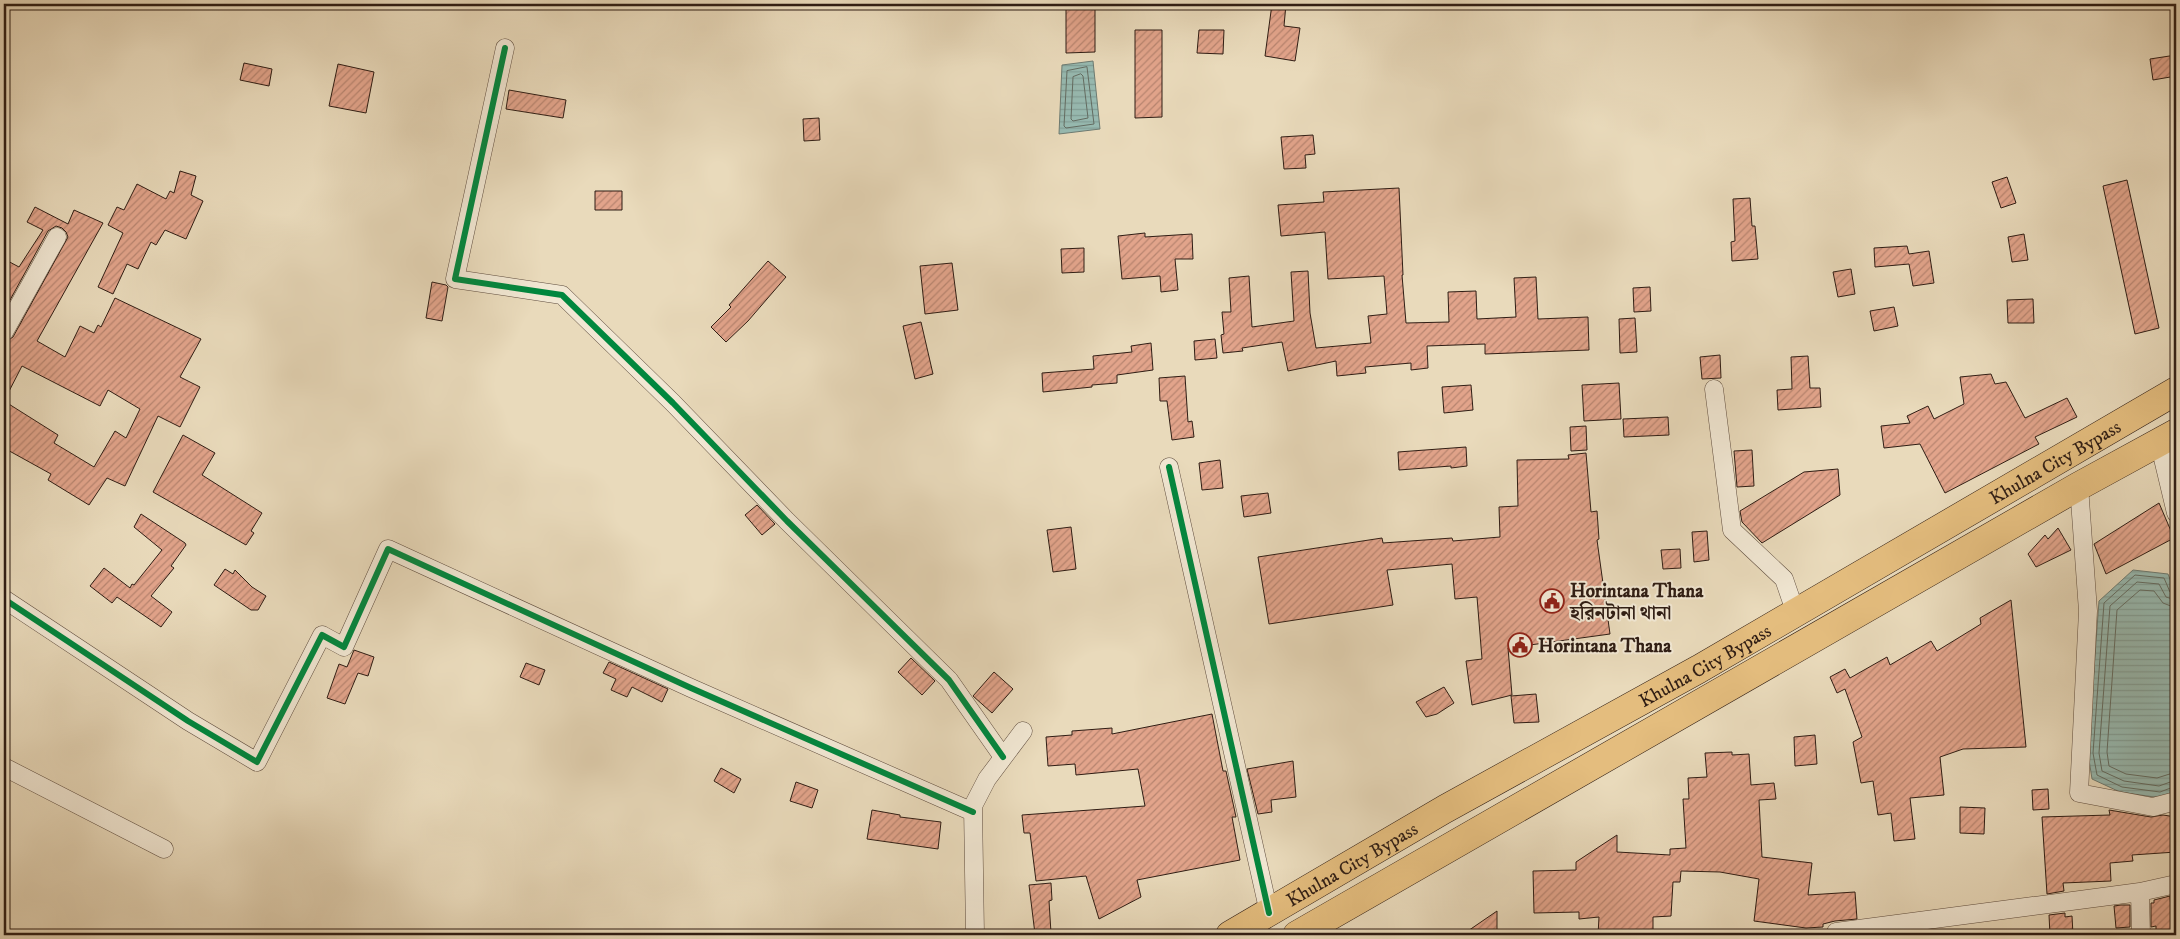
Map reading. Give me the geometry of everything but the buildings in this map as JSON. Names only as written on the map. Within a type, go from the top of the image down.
[{"type":"highway","name":"Khulna City Bypass","points":[[1230,935],[1445,809],[1700,669],[1796,611],[2176,391]]},
{"type":"highway","name":"Khulna City Bypass","points":[[1311,932],[2079,486],[2168,438]]},
{"type":"street","points":[[505,48],[455,279],[562,295],[674,403],[787,521],[949,680],[1003,757]]},
{"type":"street","points":[[4,332],[57,237]]},
{"type":"street","points":[[1714,389],[1732,530],[1784,579],[1796,611]]},
{"type":"street","points":[[2168,438],[2176,513]]},
{"type":"street","points":[[1169,467],[1270,913]]},
{"type":"street","points":[[2079,486],[2088,611],[2079,794],[2153,807],[2176,801]]},
{"type":"street","points":[[4,599],[188,721],[257,762],[322,635],[344,647],[388,549],[691,688],[973,812]]},
{"type":"street","points":[[975,935],[973,806],[987,779],[1023,731]]},
{"type":"street","points":[[4,767],[164,849]]},
{"type":"street","points":[[1836,932],[2140,892],[2176,884]]},
{"type":"street","points":[[2140,892],[2141,935]]},
{"type":"water","points":[[1093,61],[1100,129],[1059,134],[1062,65]]},
{"type":"water","points":[[2133,570],[2168,574],[2176,595],[2176,790],[2161,798],[2120,792],[2092,779],[2088,753],[2099,601]]},
{"type":"cycle path","points":[[505,48],[455,279],[562,295],[673,403],[787,521],[949,680],[1003,757]]},
{"type":"cycle path","points":[[1169,467],[1269,913]]},
{"type":"cycle path","points":[[4,599],[188,721],[257,762],[322,635],[344,647],[388,549],[691,688],[973,812]]},
{"type":"place","name":"Horintana Thana হরিনটানা থানা","points":[[1552,601]]},
{"type":"place","name":"Horintana Thana","points":[[1520,645]]}]
